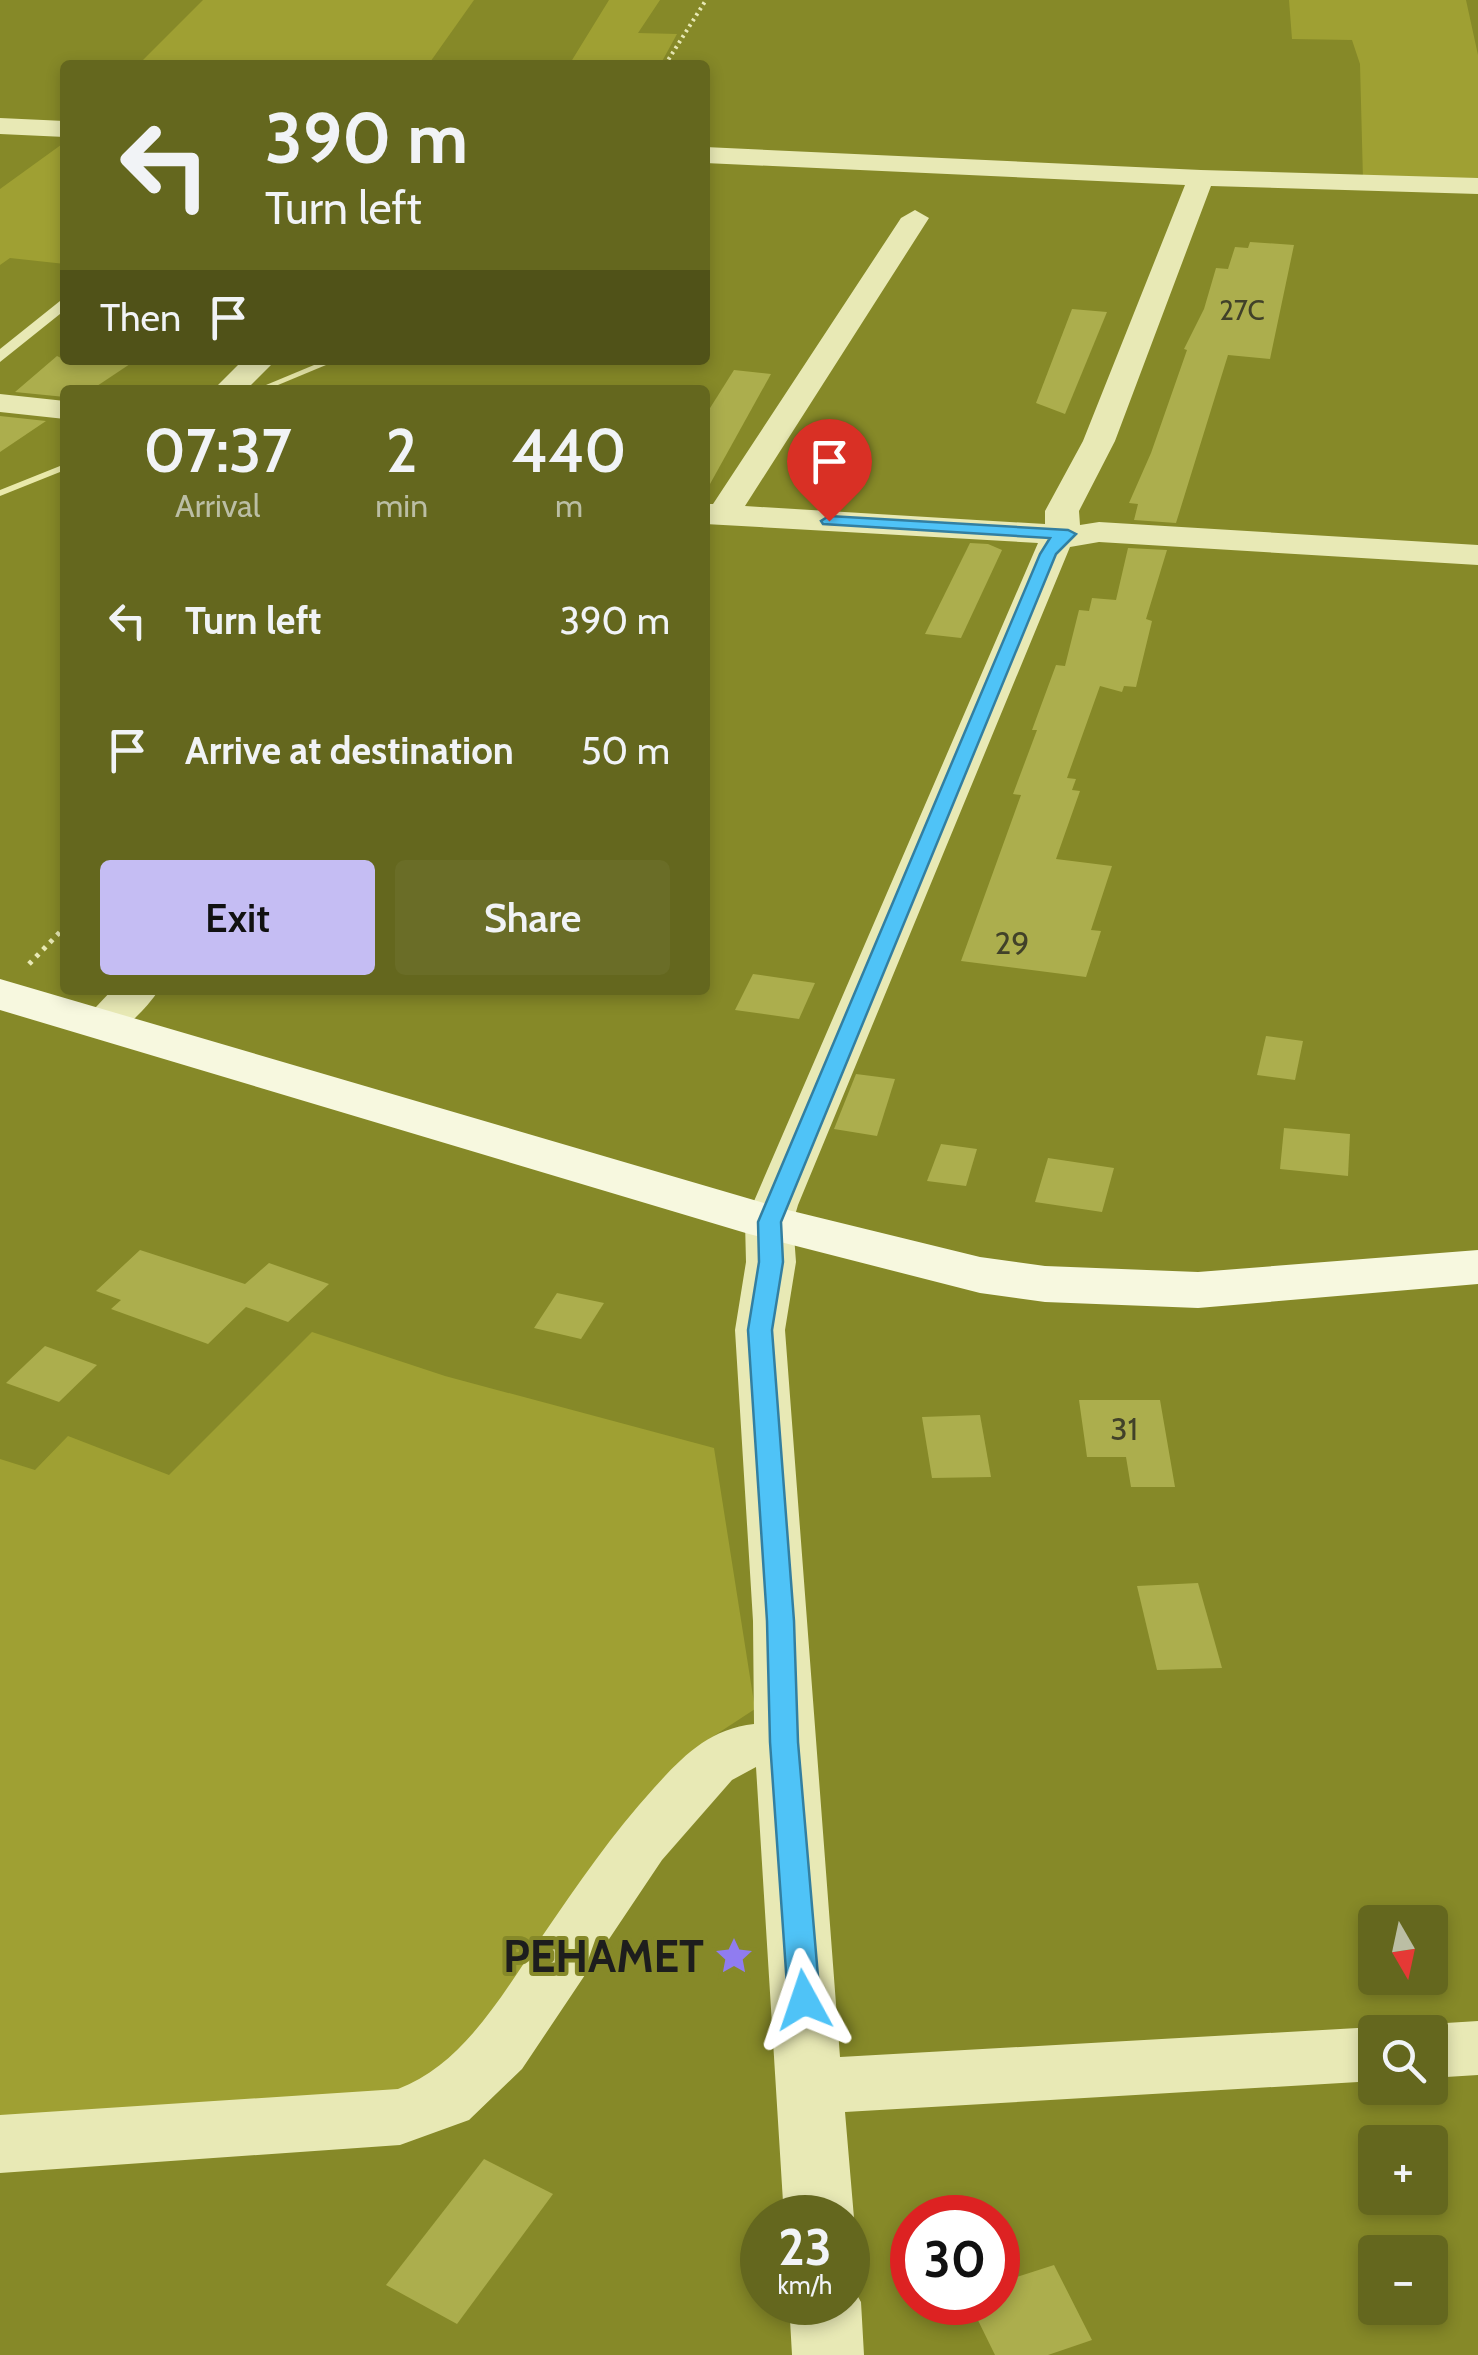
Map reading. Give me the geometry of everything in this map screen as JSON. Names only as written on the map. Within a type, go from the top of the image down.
[{"type":"street","points":[[0,126],[60,129]]},
{"type":"street","points":[[710,155],[1202,178],[1478,186]]},
{"type":"street","points":[[1068,534],[1060,520],[1062,511],[1099,441],[1202,178]]},
{"type":"street","points":[[714,514],[915,218]]},
{"type":"street","points":[[234,385],[256,365]]},
{"type":"street","points":[[0,403],[60,409]]},
{"type":"street","points":[[714,514],[1478,555]]},
{"type":"street","points":[[817,2195],[784,1742],[780,1621],[760,1330],[771,1262],[770,1222],[1048,554],[1058,539],[1068,534]]},
{"type":"street","points":[[0,994],[119,1007],[770,1222],[980,1275],[1091,1288],[1237,1288],[1478,1268]]},
{"type":"street","points":[[0,2144],[400,2117],[426,2110],[464,2084],[499,2050],[640,1843],[711,1764],[742,1746],[784,1742]]},
{"type":"street","points":[[1448,2050],[1478,2048]]},
{"type":"street","points":[[810,2086],[1358,2055]]},
{"type":"street","points":[[826,2325],[828,2355]]},
{"type":"lane","points":[[0,356],[60,306]]},
{"type":"path","points":[[668,60],[706,0]]},
{"type":"path","points":[[0,994],[60,932]]},
{"type":"shaded area","points":[[203,0],[474,0],[432,60],[143,60]]},
{"type":"shaded area","points":[[609,0],[660,0],[638,33],[677,34],[663,60],[572,60]]},
{"type":"shaded area","points":[[1289,0],[1466,0],[1478,55],[1478,183],[1363,180],[1360,64],[1352,40],[1292,39]]},
{"type":"shaded area","points":[[60,146],[60,263],[10,258],[0,265],[0,189]]},
{"type":"shaded area","points":[[312,1332],[445,1376],[714,1448],[755,1709],[700,1745],[477,2039],[404,2092],[0,2121],[0,1459],[35,1470],[68,1436],[169,1475]]},
{"type":"building","points":[[1250,242],[1294,245],[1270,359],[1228,355],[1176,523],[1134,520],[1138,504],[1129,503],[1151,453],[1187,350],[1184,349],[1204,309],[1216,268],[1228,269],[1235,247],[1248,248]]},
{"type":"building","points":[[1072,309],[1107,312],[1065,414],[1036,403]]},
{"type":"building","points":[[57,356],[60,365],[128,365],[98,385],[60,385],[60,396],[15,392]]},
{"type":"building","points":[[734,370],[771,374],[710,484],[710,408]]},
{"type":"building","points":[[0,416],[46,421],[0,452]]},
{"type":"building","points":[[970,543],[1002,550],[961,638],[925,634]]},
{"type":"building","points":[[1128,548],[1167,550],[1146,619],[1152,621],[1136,687],[1124,686],[1122,692],[1100,686],[1067,778],[1076,779],[1072,790],[1080,791],[1056,859],[1112,866],[1091,930],[1101,931],[1086,977],[961,961],[1021,795],[1013,794],[1056,665],[1065,666],[1079,610],[1089,611],[1092,598],[1116,600]]},
{"type":"building","points":[[753,974],[815,983],[799,1019],[735,1010]]},
{"type":"building","points":[[1266,1036],[1303,1041],[1295,1080],[1257,1075]]},
{"type":"building","points":[[856,1074],[895,1079],[877,1136],[834,1129]]},
{"type":"building","points":[[1284,1128],[1350,1134],[1348,1176],[1280,1169]]},
{"type":"building","points":[[941,1144],[977,1149],[966,1186],[927,1181]]},
{"type":"building","points":[[1048,1158],[1114,1168],[1102,1212],[1035,1202]]},
{"type":"building","points":[[140,1250],[245,1284],[269,1263],[329,1284],[288,1322],[246,1307],[208,1344],[111,1309],[121,1300],[96,1291]]},
{"type":"building","points":[[557,1293],[604,1303],[581,1339],[534,1328]]},
{"type":"building","points":[[45,1346],[97,1365],[59,1402],[6,1383]]},
{"type":"building","points":[[1079,1400],[1160,1400],[1175,1487],[1131,1487],[1126,1457],[1087,1457]]},
{"type":"building","points":[[980,1415],[991,1477],[932,1478],[922,1417]]},
{"type":"building","points":[[1198,1583],[1222,1668],[1157,1670],[1137,1586]]},
{"type":"building","points":[[484,2159],[553,2194],[457,2324],[386,2285]]},
{"type":"building","points":[[1054,2265],[1092,2340],[1048,2355],[995,2355],[980,2325],[1020,2325],[1020,2276]]},
{"type":"waterway","points":[[271,385],[321,365]]},
{"type":"waterway","points":[[0,493],[60,469]]},
{"type":"place","name":"PEHAMET","points":[[734,1956]]},
{"type":"route","points":[[804,2000],[784,1742],[780,1621],[760,1330],[771,1262],[770,1222],[1051,546],[1068,534],[829,521]]}]
